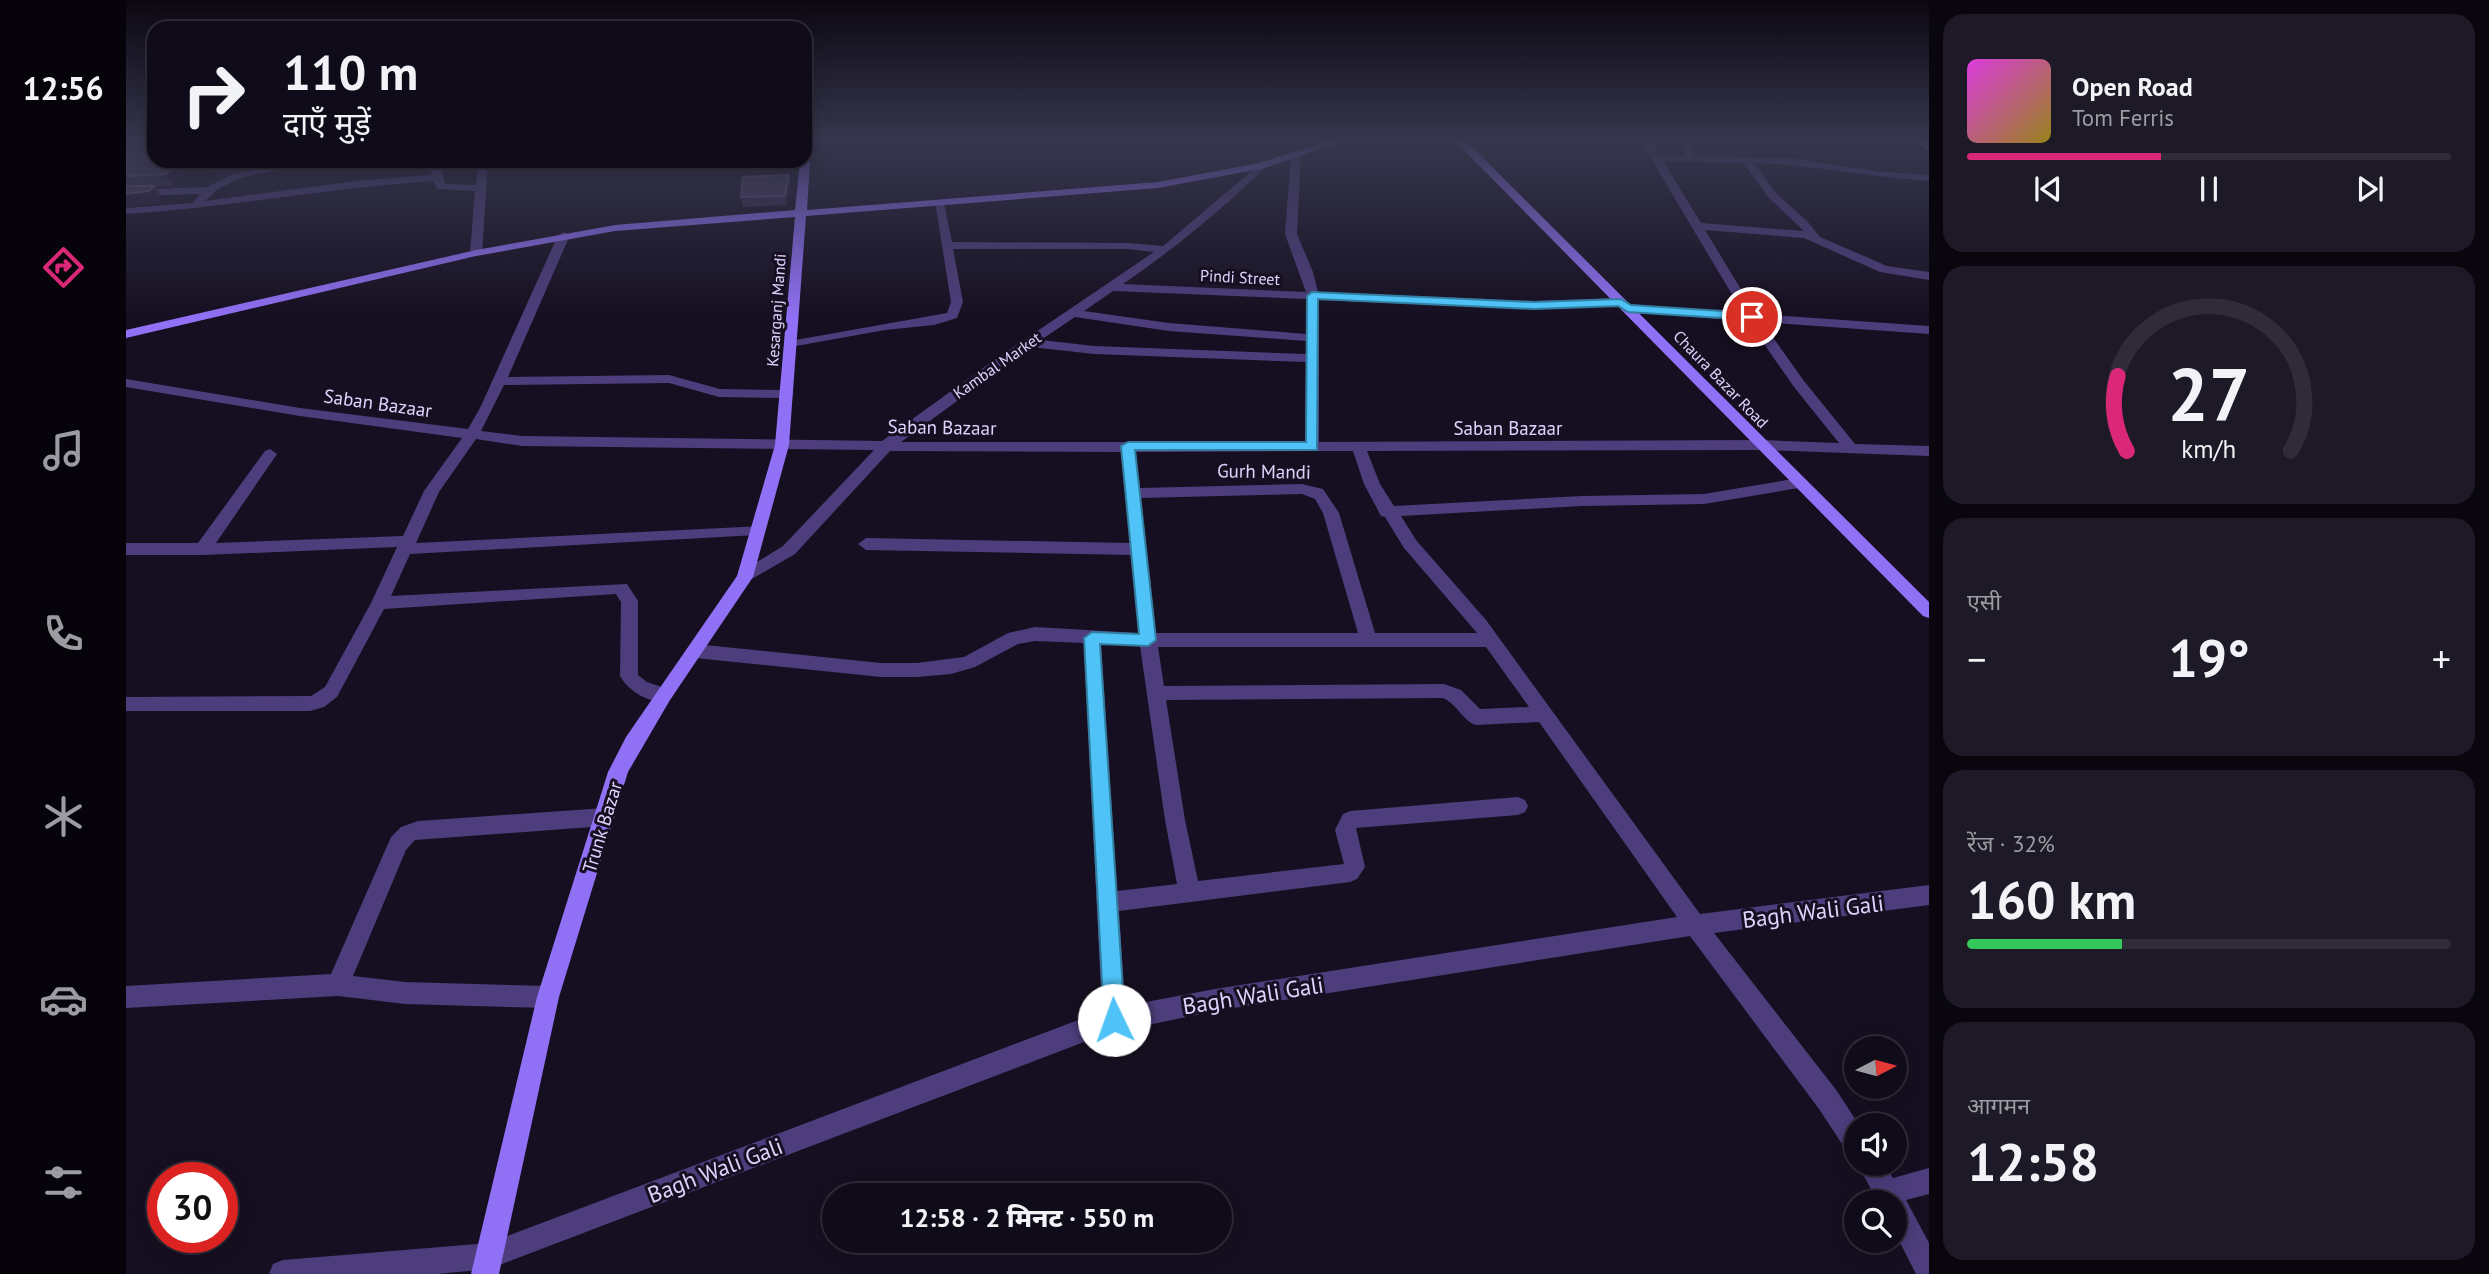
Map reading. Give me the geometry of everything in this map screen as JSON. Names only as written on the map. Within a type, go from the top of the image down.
[{"type":"street","points":[[195,206],[201,199]]},
{"type":"street","points":[[126,211],[243,199]]},
{"type":"street","points":[[476,253],[482,199]]},
{"type":"street","name":"Kesarganj Mandi","points":[[787,402],[802,199]]},
{"type":"street","points":[[126,334],[564,235],[801,212],[982,199]]},
{"type":"street","name":"Kambal Market","points":[[745,577],[789,550],[887,445],[1028,343],[1165,250],[1225,199]]},
{"type":"street","points":[[1293,199],[1291,234],[1307,272],[1312,296],[1312,447]]},
{"type":"street","name":"Chaura Bazar Road","points":[[1518,199],[1929,612]]},
{"type":"street","points":[[1682,199],[1752,317],[1791,373],[1851,448]]},
{"type":"street","points":[[1777,199],[1815,238]]},
{"type":"street","points":[[790,345],[899,324],[934,321],[953,315],[957,302],[939,203]]},
{"type":"street","points":[[1699,226],[1815,238],[1884,269],[1929,276]]},
{"type":"street","points":[[126,704],[317,702],[331,692],[379,603],[439,478],[471,436],[499,381],[564,235]]},
{"type":"street","points":[[946,245],[1128,246],[1165,250]]},
{"type":"street","name":"Pindi Street","points":[[1110,287],[1534,305],[1624,305],[1929,330]]},
{"type":"street","points":[[1072,313],[1169,327],[1312,338]]},
{"type":"street","points":[[1028,343],[1094,350],[1311,358]]},
{"type":"street","points":[[499,381],[669,379],[719,393],[787,402]]},
{"type":"street","name":"Saban Bazaar","points":[[126,383],[471,436],[522,441],[1312,447],[1761,445],[1929,451]]},
{"type":"street","name":"Trunk Bazar","points":[[487,1265],[548,997],[623,762],[664,695],[745,577],[782,445],[787,402]]},
{"type":"street","points":[[1128,446],[1148,640],[1175,820],[1190,893]]},
{"type":"street","points":[[1357,446],[1387,512],[1410,544],[1490,640],[1695,925],[1794,1054],[1844,1125]]},
{"type":"street","points":[[203,550],[270,454]]},
{"type":"street","points":[[1387,512],[1582,501],[1704,499],[1799,483]]},
{"type":"street","name":"Gurh Mandi","points":[[1134,493],[1301,489],[1317,491],[1325,497],[1331,513],[1369,641]]},
{"type":"street","points":[[126,549],[406,545],[757,530]]},
{"type":"street","points":[[866,544],[1137,549]]},
{"type":"street","points":[[379,603],[621,588],[630,601],[626,669],[628,678],[635,686],[664,695]]},
{"type":"street","points":[[695,651],[881,670],[917,670],[951,667],[969,662],[1025,635],[1148,640],[1490,640]]},
{"type":"street","points":[[1092,638],[1114,1020]]},
{"type":"street","points":[[1157,692],[1444,691],[1455,695],[1476,717],[1542,714]]},
{"type":"street","points":[[1107,902],[1350,872],[1355,867],[1354,858],[1344,831],[1345,824],[1350,820],[1518,806]]},
{"type":"street","points":[[338,985],[398,844],[408,833],[605,817]]},
{"type":"street","name":"Bagh Wali Gali","points":[[283,1274],[487,1265],[1114,1020],[1215,1000],[1695,925],[1929,895]]},
{"type":"street","points":[[126,997],[338,985],[405,993],[548,997]]},
{"type":"street","points":[[1907,1192],[1929,1181]]},
{"type":"street","points":[[1907,1228],[1929,1270]]},
{"type":"route","points":[[1114,1020],[1092,638],[1148,640],[1128,446],[1312,447],[1312,296],[1534,305],[1621,302],[1628,308],[1752,317]]}]
